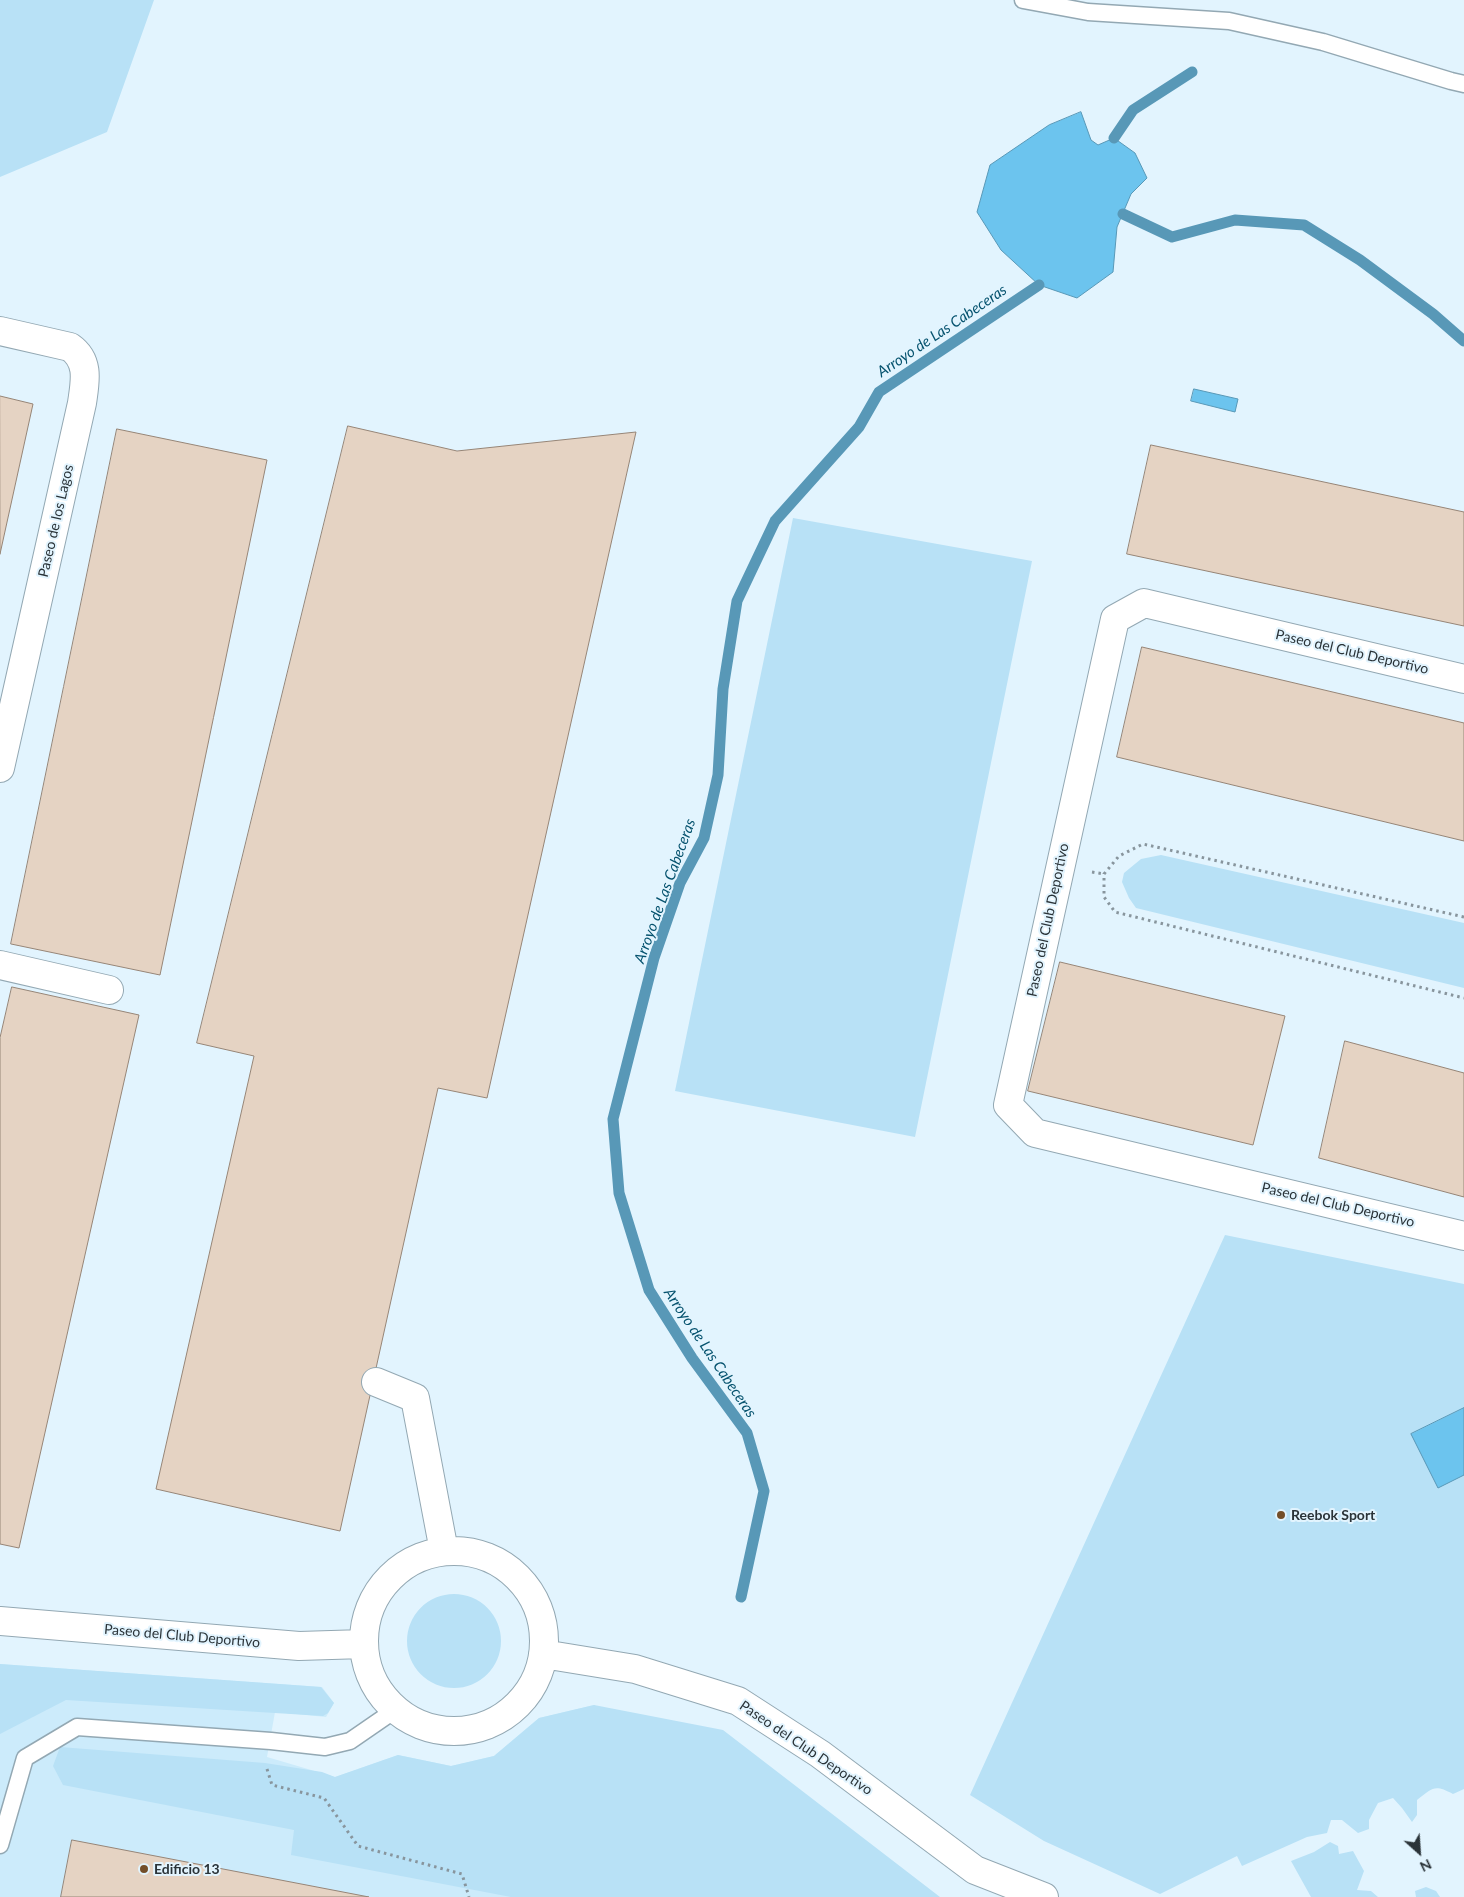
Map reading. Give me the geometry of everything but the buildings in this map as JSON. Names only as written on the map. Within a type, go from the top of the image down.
[{"type":"street","name":"Paseo de los Lagos","points":[[0,330],[70,347],[77,352],[85,370],[82,403],[0,768]]},
{"type":"street","name":"Paseo del Club Deportivo","points":[[1464,679],[1144,603],[1115,620],[1008,1105],[1035,1133],[1464,1236]]},
{"type":"street","points":[[0,965],[109,990]]},
{"type":"street","points":[[376,1382],[414,1398],[444,1551]]},
{"type":"street","points":[[444,1551],[471,1552],[497,1561],[519,1578],[535,1600],[543,1627],[544,1654],[535,1680],[520,1702],[498,1720],[472,1729],[445,1730],[419,1724],[395,1710],[379,1692],[368,1669],[364,1644],[366,1617],[377,1593],[394,1573],[417,1558],[444,1551]]},
{"type":"street","name":"Paseo del Club Deportivo","points":[[0,1621],[299,1646],[364,1644]]},
{"type":"street","name":"Paseo del Club Deportivo","points":[[544,1654],[635,1669],[738,1701],[820,1754],[975,1870],[1044,1897]]},
{"type":"lane","points":[[1023,0],[1088,12],[1228,22],[1323,42],[1451,82],[1464,84]]},
{"type":"lane","points":[[0,1845],[25,1758],[77,1727],[325,1746],[350,1741],[395,1710]]},
{"type":"path","points":[[1464,917],[1143,844],[1118,856],[1104,874],[1104,897],[1115,912],[1464,998]]},
{"type":"path","points":[[265,1763],[272,1786],[324,1798],[358,1846],[462,1874],[469,1897]]},
{"type":"shaded area","points":[[0,0],[154,0],[107,132],[0,177]]},
{"type":"shaded area","points":[[793,518],[1032,561],[915,1137],[675,1091]]},
{"type":"shaded area","points":[[1161,855],[1464,923],[1464,988],[1136,908],[1122,882],[1124,873],[1141,859]]},
{"type":"shaded area","name":"Reebok Sport","points":[[1225,1235],[1464,1284],[1464,1789],[1453,1794],[1437,1788],[1430,1790],[1417,1800],[1417,1815],[1412,1822],[1393,1798],[1378,1803],[1369,1820],[1369,1829],[1358,1833],[1342,1820],[1331,1820],[1327,1833],[1307,1837],[1242,1866],[1237,1856],[1160,1894],[1044,1841],[970,1795]]},
{"type":"shaded area","points":[[454,1594],[472,1598],[487,1608],[497,1623],[501,1641],[497,1659],[487,1674],[472,1684],[454,1688],[436,1684],[421,1674],[411,1659],[407,1641],[411,1623],[421,1608],[436,1598]]},
{"type":"shaded area","points":[[0,1664],[322,1687],[334,1703],[326,1717],[275,1712],[267,1757],[335,1777],[398,1755],[451,1766],[494,1756],[539,1718],[594,1705],[939,1897],[0,1897]]},
{"type":"shaded area","points":[[0,1664],[321,1687],[334,1703],[328,1713],[323,1716],[66,1700],[0,1734]]},
{"type":"shaded area","points":[[594,1705],[723,1730],[940,1897],[511,1897],[291,1855],[294,1830],[63,1785],[53,1766],[60,1747],[265,1763],[322,1772],[335,1777],[398,1755],[451,1766],[494,1756],[539,1718]]},
{"type":"shaded area","points":[[1330,1842],[1338,1846],[1339,1854],[1353,1851],[1364,1871],[1357,1890],[1371,1891],[1378,1897],[1311,1897],[1291,1861],[1314,1852]]},
{"type":"shaded area","points":[[1426,1887],[1436,1891],[1440,1897],[1416,1897],[1415,1891]]},
{"type":"water","points":[[1081,112],[1091,140],[1098,145],[1114,138],[1135,153],[1147,178],[1131,194],[1117,227],[1113,272],[1077,298],[1039,285],[1001,250],[977,212],[990,165],[1049,125]]},
{"type":"water","points":[[1194,389],[1238,399],[1235,412],[1191,401]]},
{"type":"water","points":[[1464,1408],[1464,1475],[1438,1488],[1411,1434]]},
{"type":"waterway","points":[[1114,138],[1133,110],[1192,72]]},
{"type":"waterway","points":[[1123,214],[1172,237],[1235,220],[1304,225],[1360,260],[1433,314],[1464,341]]},
{"type":"waterway","name":"Arroyo de Las Cabeceras","points":[[741,1597],[764,1491],[747,1433],[692,1358],[649,1290],[619,1193],[613,1119],[654,958],[680,883],[704,838],[718,775],[723,689],[737,601],[775,521],[859,427],[879,392],[1039,285]]},
{"type":"place","name":"Reebok Sport","points":[[1281,1515]]},
{"type":"place","name":"Edificio 13","points":[[144,1869]]}]
